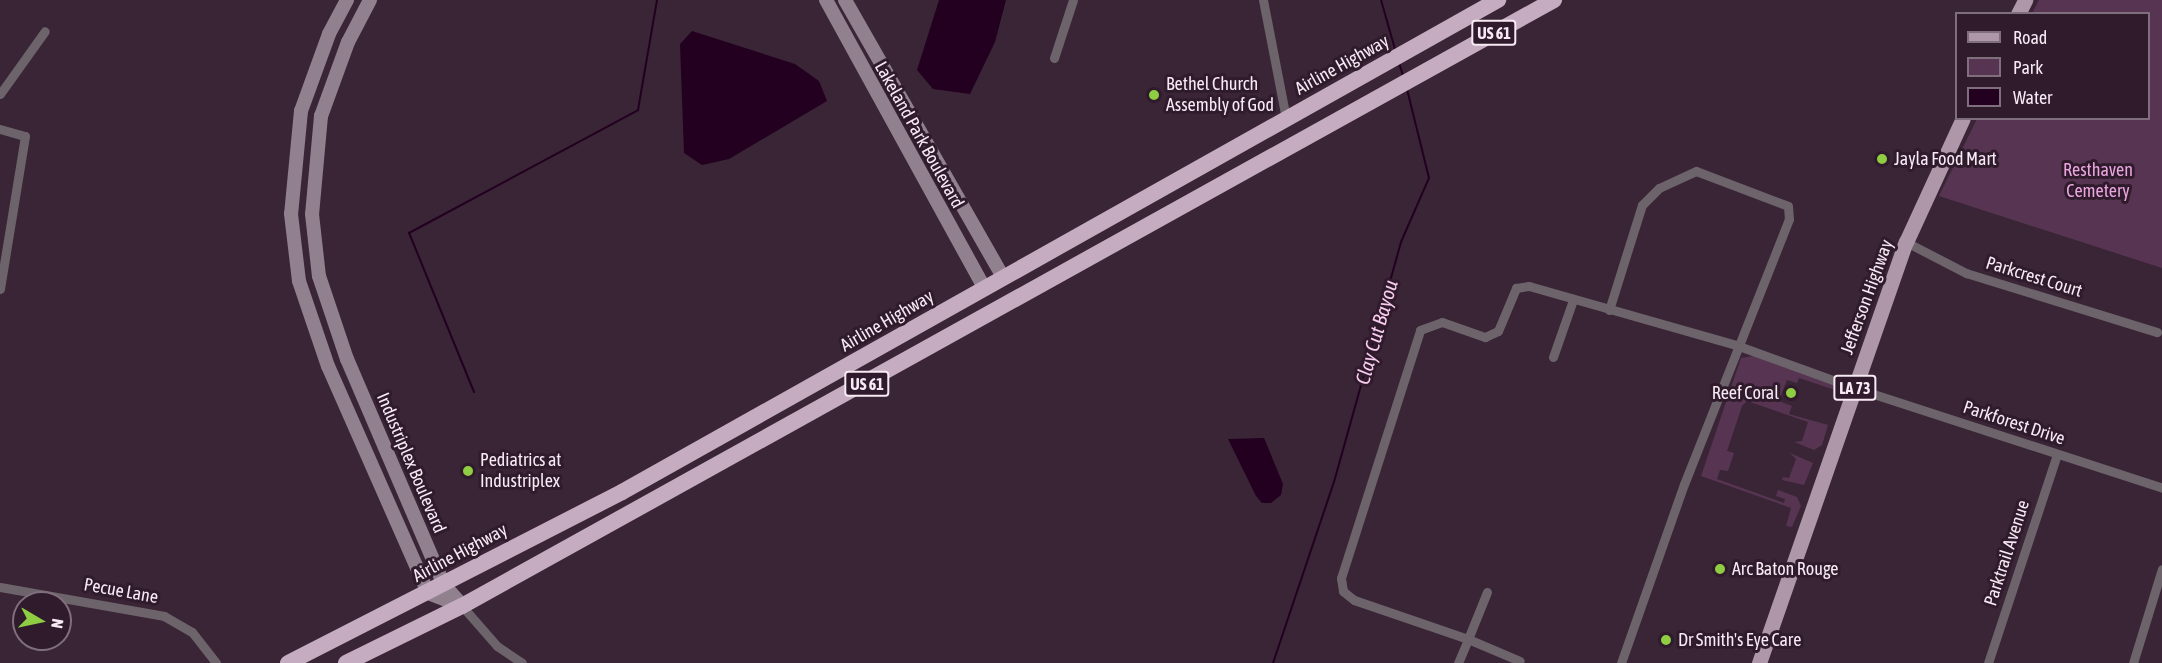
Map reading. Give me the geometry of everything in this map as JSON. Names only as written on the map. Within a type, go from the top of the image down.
[{"type":"highway","name":"Airline Highway","points":[[288,663],[622,492],[1498,0]]},
{"type":"highway","name":"US 61","points":[[346,663],[462,606],[897,367],[1554,0]]},
{"type":"highway","points":[[1286,118],[1300,142]]},
{"type":"highway","points":[[1004,277],[1014,302]]},
{"type":"highway","points":[[984,287],[996,312]]},
{"type":"highway","points":[[887,344],[897,367]]},
{"type":"main road","name":"Jefferson Highway","points":[[1759,663],[1906,242],[1962,120]]},
{"type":"street","name":"Industriplex Boulevard","points":[[347,0],[329,34],[301,111],[291,214],[299,280],[328,366],[428,593]]},
{"type":"street","name":"Industriplex Boulevard","points":[[370,0],[348,42],[321,116],[312,214],[319,276],[347,358],[444,585],[462,606]]},
{"type":"street","name":"Lakeland Park Boulevard","points":[[826,0],[842,35],[896,127],[984,287]]},
{"type":"street","name":"Lakeland Park Boulevard","points":[[845,0],[861,24],[1004,277]]},
{"type":"street","points":[[1054,58],[1073,0]]},
{"type":"street","points":[[1263,0],[1286,118]]},
{"type":"street","points":[[842,35],[861,24]]},
{"type":"street","points":[[0,94],[45,31]]},
{"type":"street","points":[[896,127],[914,118]]},
{"type":"street","points":[[0,129],[25,136],[5,227],[0,289]]},
{"type":"street","points":[[1609,310],[1642,205],[1659,188],[1696,171],[1709,174],[1788,206],[1789,219],[1736,345],[1621,663]]},
{"type":"street","points":[[932,194],[952,185]]},
{"type":"street","points":[[955,236],[975,226]]},
{"type":"street","name":"Parkcrest Court","points":[[1906,242],[1966,273],[2157,332]]},
{"type":"street","name":"Parkforest Drive","points":[[1468,639],[1354,600],[1343,591],[1341,578],[1377,456],[1422,327],[1442,322],[1485,336],[1498,331],[1516,288],[1529,286],[1736,345],[1855,388],[2162,488]]},
{"type":"street","points":[[1553,357],[1573,300]]},
{"type":"street","name":"Parktrail Avenue","points":[[1988,663],[2057,454]]},
{"type":"street","points":[[2133,663],[2162,569]]},
{"type":"street","name":"Pecue Lane","points":[[0,587],[164,616],[192,632],[216,663]]},
{"type":"street","points":[[1458,663],[1487,592]]},
{"type":"street","points":[[428,593],[462,606],[497,646],[522,663]]},
{"type":"street","points":[[1468,639],[1520,661]]},
{"type":"green space","name":"Resthaven Cemetery","points":[[2039,0],[2162,0],[2162,268],[1939,196],[1977,120],[2150,120],[2150,12],[2033,12]]},
{"type":"green space","points":[[1753,356],[1841,388],[1838,391],[1799,378],[1797,383],[1787,380],[1779,401],[1792,406],[1789,414],[1828,425],[1822,445],[1814,450],[1794,442],[1802,441],[1808,422],[1747,401],[1742,406],[1727,451],[1734,453],[1728,471],[1720,470],[1717,479],[1784,503],[1785,499],[1776,496],[1778,490],[1797,497],[1801,506],[1792,527],[1786,526],[1791,508],[1701,476],[1741,358]]},
{"type":"green space","points":[[1790,453],[1813,463],[1804,485],[1782,480],[1783,477],[1789,478],[1796,459]]},
{"type":"water","points":[[939,0],[1006,0],[995,42],[970,94],[933,89],[917,70]]},
{"type":"water","points":[[692,31],[795,64],[819,81],[827,101],[729,159],[702,165],[684,153],[680,44]]},
{"type":"water","points":[[1264,438],[1283,484],[1281,495],[1271,503],[1262,503],[1256,496],[1228,439]]},
{"type":"waterway","points":[[474,392],[409,233],[638,110],[657,0]]},
{"type":"waterway","name":"Clay Cut Bayou","points":[[1381,0],[1395,49]]},
{"type":"waterway","name":"Clay Cut Bayou","points":[[1399,63],[1403,75]]},
{"type":"waterway","name":"Clay Cut Bayou","points":[[1273,663],[1334,482],[1401,242],[1429,178],[1407,89]]},
{"type":"place","name":"Bethel Church Assembly of God","points":[[1154,95]]},
{"type":"place","name":"Jayla Food Mart","points":[[1882,159]]},
{"type":"place","name":"Reef Coral","points":[[1791,393]]},
{"type":"place","name":"Pediatrics at Industriplex","points":[[468,471]]},
{"type":"place","name":"Arc Baton Rouge","points":[[1720,569]]},
{"type":"place","name":"Dr Smith's Eye Care","points":[[1666,640]]}]
